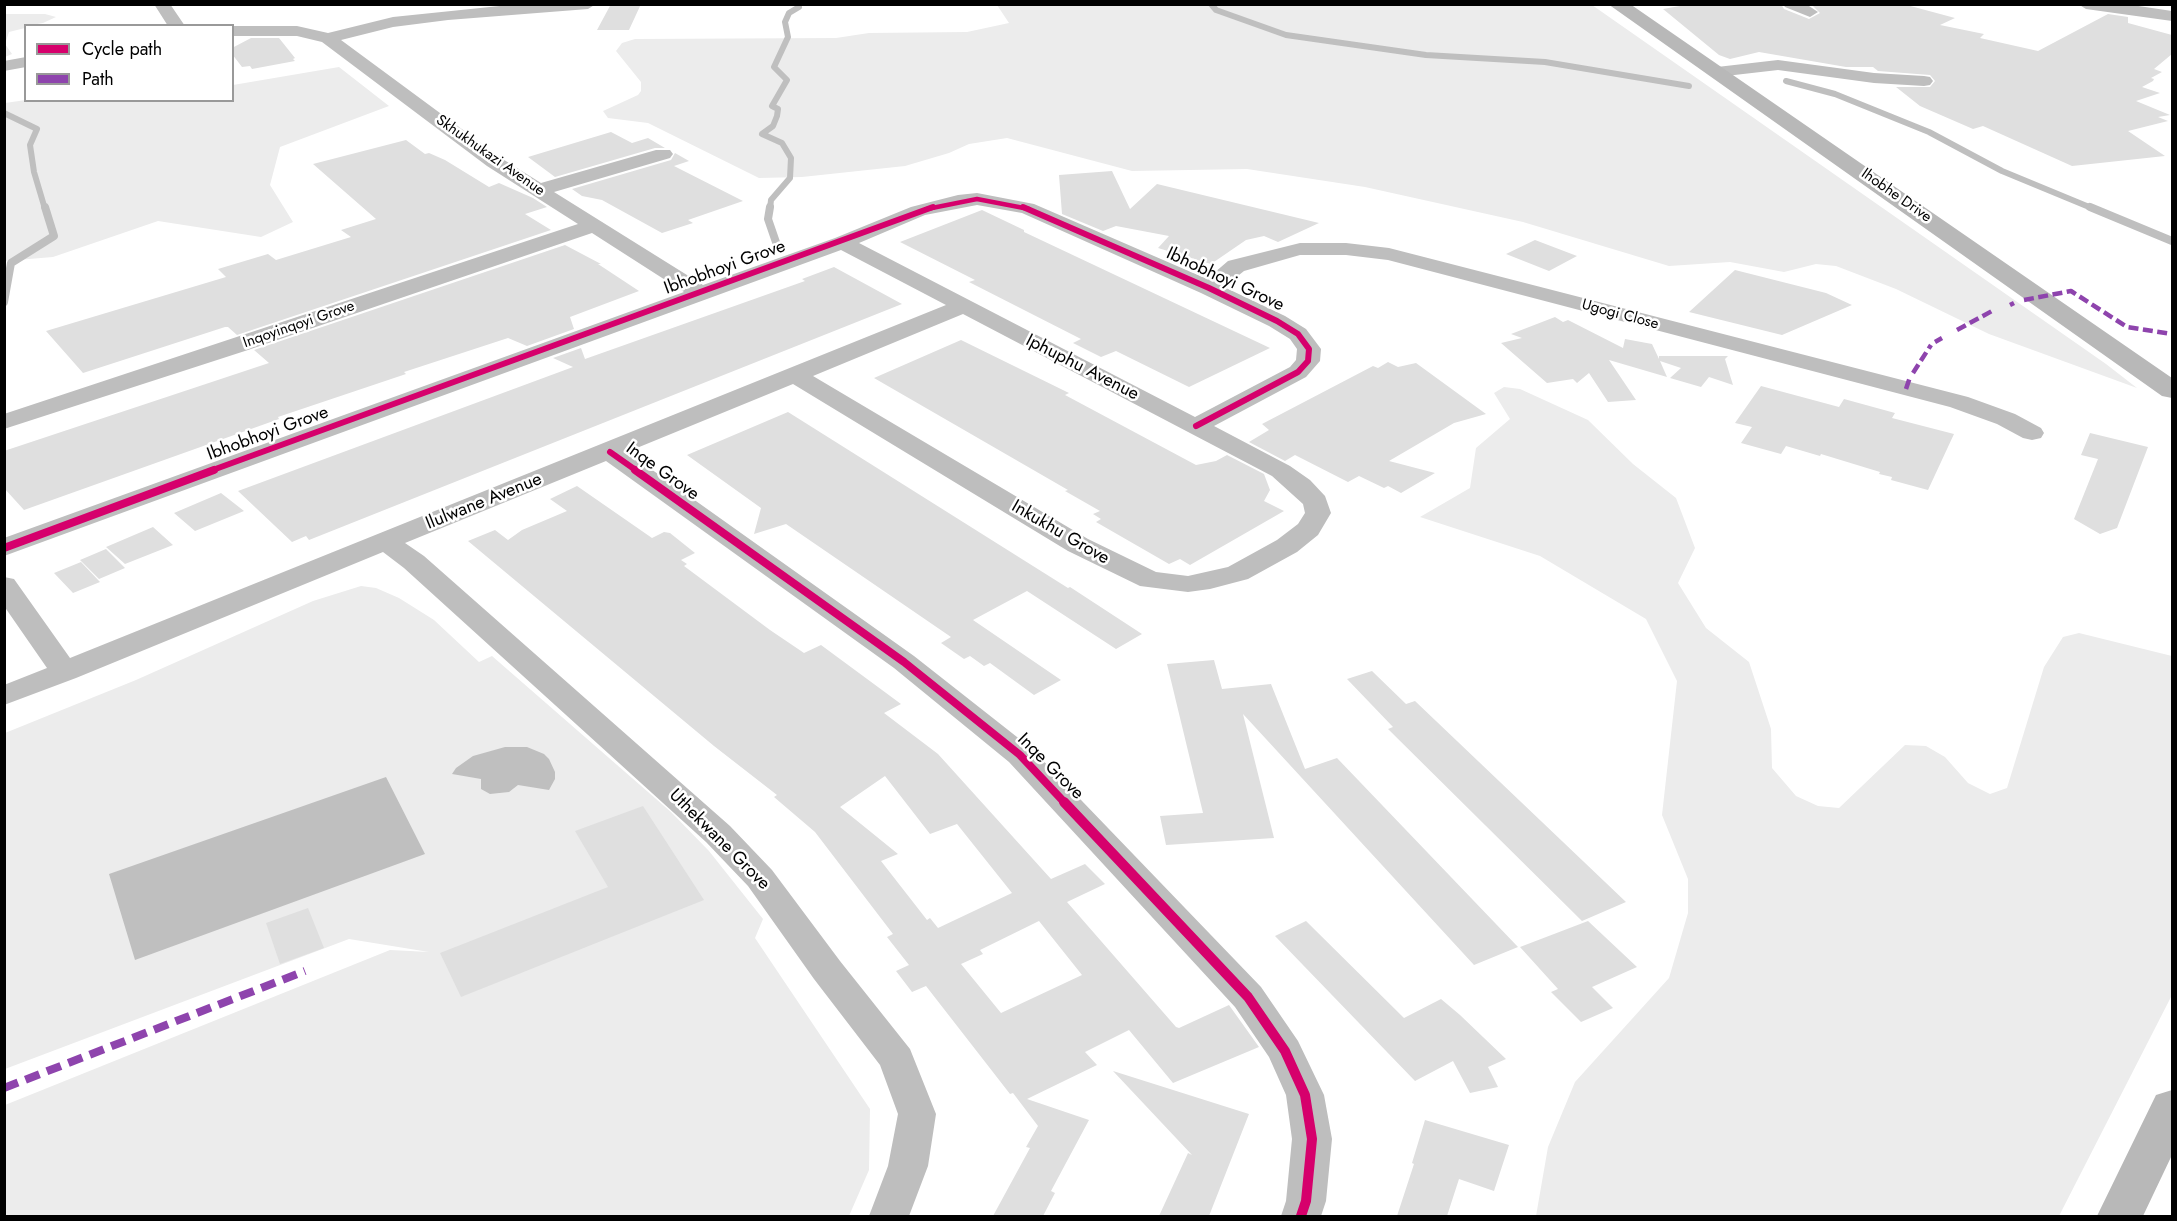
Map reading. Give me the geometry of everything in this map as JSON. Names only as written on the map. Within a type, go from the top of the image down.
[{"type":"street","points":[[162,4],[176,24]]},
{"type":"street","points":[[328,38],[385,24],[448,15],[588,4]]},
{"type":"street","name":"Ihobhe Drive","points":[[1617,4],[2172,390]]},
{"type":"street","points":[[1791,4],[1810,12]]},
{"type":"street","points":[[2086,4],[2146,8],[2172,16]]},
{"type":"street","name":"Skhukhukazi Avenue","points":[[234,31],[297,31],[328,38],[494,162],[701,292]]},
{"type":"street","points":[[4,66],[24,62]]},
{"type":"street","points":[[1717,72],[1778,65],[1874,78],[1924,81]]},
{"type":"street","points":[[538,190],[663,154]]},
{"type":"street","name":"Ibhobhoyi Grove","points":[[4,548],[942,204],[976,199],[1027,208],[1059,221],[1209,288],[1277,321],[1298,334],[1309,349],[1308,361],[1298,372],[1196,426]]},
{"type":"street","name":"Inqoyinqoyi Grove","points":[[4,422],[593,226]]},
{"type":"street","name":"Iphuphu Avenue","points":[[842,242],[1281,471],[1301,486],[1316,502]]},
{"type":"street","name":"Ugogi Close","points":[[1209,288],[1236,266],[1300,249],[1346,249],[1389,254],[1959,402],[2006,419],[2032,433]]},
{"type":"street","name":"Ilulwane Avenue","points":[[4,696],[610,452],[964,306]]},
{"type":"street","name":"Inkukhu Grove","points":[[797,376],[1078,545],[1150,580],[1188,584],[1238,573],[1287,546],[1309,529],[1318,513],[1316,502]]},
{"type":"street","name":"Inqe Grove","points":[[610,452],[904,662],[1020,755],[1248,997],[1285,1051],[1305,1095],[1312,1139],[1306,1201],[1301,1216]]},
{"type":"street","name":"Uthekwane Grove","points":[[385,541],[414,562],[718,834],[760,878],[827,970],[897,1059],[917,1114],[908,1166],[889,1216]]},
{"type":"street","points":[[4,585],[64,672]]},
{"type":"street","points":[[2120,1216],[2172,1108]]},
{"type":"shaded area","points":[[997,5],[1592,5],[2106,364],[2137,388],[1989,334],[1896,289],[1836,266],[1816,264],[1784,272],[1730,262],[1669,266],[1523,222],[1365,187],[1247,169],[1132,171],[1007,138],[969,144],[949,153],[905,166],[802,177],[759,178],[648,123],[608,118],[603,111],[638,95],[641,91],[641,82],[616,51],[622,43],[635,39],[836,38],[869,33],[967,32],[1009,23]]},
{"type":"shaded area","points":[[5,14],[45,14],[56,17],[43,23],[24,24],[24,28],[9,32],[5,44]]},
{"type":"shaded area","points":[[5,44],[12,54],[5,57]]},
{"type":"shaded area","points":[[339,67],[389,106],[280,147],[270,185],[293,222],[261,237],[158,221],[53,257],[5,261],[5,103],[24,100],[234,102],[234,85]]},
{"type":"shaded area","points":[[1504,387],[1520,389],[1588,420],[1633,464],[1676,498],[1695,548],[1678,583],[1706,628],[1749,662],[1771,729],[1772,768],[1796,796],[1818,806],[1839,808],[1905,745],[1926,746],[1945,757],[1968,783],[1990,794],[2007,788],[2044,667],[2063,637],[2079,633],[2172,656],[2172,995],[2059,1216],[1536,1216],[1548,1147],[1575,1082],[1669,978],[1688,913],[1688,879],[1662,815],[1677,681],[1646,619],[1540,556],[1420,517],[1470,488],[1476,448],[1510,419],[1494,393]]},
{"type":"shaded area","points":[[361,586],[376,588],[399,598],[434,620],[479,662],[492,656],[671,812],[709,851],[763,919],[755,938],[870,1109],[869,1170],[849,1216],[5,1216],[5,1105],[390,950],[429,952],[349,939],[5,1069],[5,733],[136,680],[313,601]]},
{"type":"shaded area","points":[[505,747],[527,747],[544,754],[555,772],[555,779],[549,790],[518,785],[509,792],[490,794],[481,789],[481,779],[452,774],[456,768],[473,756]]},
{"type":"shaded area","points":[[386,777],[425,854],[135,960],[109,874]]},
{"type":"building","points":[[611,4],[641,4],[629,30],[597,30]]},
{"type":"building","points":[[1691,4],[1781,4],[1784,9],[1809,19],[1820,13],[1811,4],[1903,4],[1955,18],[1940,25],[1984,34],[1980,38],[2038,51],[2108,14],[2128,17],[2128,23],[2172,35],[2172,54],[2154,69],[2162,72],[2142,87],[2160,93],[2136,101],[2170,115],[2158,117],[2168,121],[2128,131],[2165,156],[2072,166],[1983,126],[1973,129],[1920,106],[1896,87],[1930,87],[1935,81],[1930,75],[1878,71],[1873,67],[1846,67],[1759,52],[1730,59],[1719,55],[1663,9]]},
{"type":"building","points":[[251,38],[279,38],[295,61],[252,69],[250,66],[242,67],[234,57],[234,47]]},
{"type":"building","points":[[611,132],[632,143],[648,138],[665,148],[655,148],[555,177],[528,157]]},
{"type":"building","points":[[406,140],[425,154],[429,153],[445,160],[489,187],[499,183],[533,198],[547,207],[525,214],[551,230],[237,335],[225,327],[83,373],[46,331],[226,277],[218,269],[268,254],[276,260],[351,237],[341,230],[376,219],[313,164]]},
{"type":"building","points":[[675,153],[689,161],[674,166],[743,201],[688,220],[693,223],[662,233],[602,200],[582,196],[572,189],[671,160]]},
{"type":"building","points":[[1112,171],[1130,209],[1157,184],[1319,223],[1278,242],[1264,236],[1246,240],[1211,264],[1158,248],[1169,236],[1116,226],[1103,231],[1062,214],[1059,175]]},
{"type":"building","points":[[982,210],[1270,348],[1189,387],[1116,351],[1101,357],[1073,343],[1081,339],[969,282],[975,280],[900,242]]},
{"type":"building","points":[[1535,240],[1577,256],[1549,271],[1506,254]]},
{"type":"building","points":[[565,245],[601,264],[598,264],[639,291],[570,317],[574,329],[527,346],[508,338],[404,372],[406,374],[278,417],[279,419],[24,510],[4,488],[4,451],[269,363],[254,350]]},
{"type":"building","points":[[834,267],[902,304],[309,540],[306,536],[292,542],[238,491],[573,367],[553,358],[581,348],[585,359],[805,281],[802,279]]},
{"type":"building","points":[[1735,270],[1826,293],[1852,305],[1782,335],[1689,312]]},
{"type":"building","points":[[1555,317],[1563,322],[1568,320],[1623,348],[1625,339],[1652,344],[1659,359],[1659,356],[1728,356],[1725,359],[1733,385],[1709,377],[1701,387],[1670,378],[1681,368],[1660,361],[1667,377],[1609,360],[1636,400],[1608,402],[1589,373],[1577,383],[1573,379],[1547,383],[1501,343],[1522,338],[1511,334]]},
{"type":"building","points":[[961,340],[1069,393],[1065,395],[1196,465],[1216,461],[1227,455],[1264,474],[1270,490],[1264,501],[1284,511],[1190,565],[1180,559],[1169,564],[1096,522],[1101,519],[1093,514],[1100,511],[1065,491],[1068,490],[874,378]]},
{"type":"building","points":[[1388,362],[1398,367],[1416,363],[1486,414],[1454,423],[1389,461],[1435,473],[1401,493],[1359,476],[1348,482],[1295,455],[1285,461],[1249,442],[1269,430],[1262,424],[1373,366],[1378,368]]},
{"type":"building","points":[[1761,386],[1839,407],[1844,399],[1895,413],[1892,418],[1954,434],[1928,490],[1891,480],[1892,477],[1879,474],[1880,472],[1821,454],[1820,456],[1786,446],[1781,454],[1741,443],[1752,427],[1735,423]]},
{"type":"building","points":[[788,412],[1142,634],[1116,649],[1027,591],[973,620],[1061,680],[1034,695],[990,663],[984,666],[970,656],[964,659],[941,643],[951,637],[786,524],[754,534],[761,508],[687,455]]},
{"type":"building","points":[[2090,433],[2148,447],[2117,528],[2100,534],[2074,519],[2098,459],[2081,455]]},
{"type":"building","points":[[577,486],[652,538],[664,532],[670,533],[695,553],[681,560],[687,564],[684,566],[770,630],[804,653],[821,645],[901,704],[884,713],[938,754],[1051,879],[1085,864],[1105,884],[1067,902],[1176,1027],[1179,1028],[1229,1005],[1259,1047],[1173,1083],[1129,1030],[1085,1052],[1097,1065],[1027,1099],[1089,1120],[1051,1191],[1055,1193],[1043,1216],[993,1216],[1030,1148],[1026,1147],[1038,1126],[1013,1093],[1010,1094],[926,986],[912,992],[896,971],[909,965],[887,937],[893,934],[815,832],[774,797],[777,795],[714,746],[468,541],[495,530],[508,540],[522,530],[567,511],[550,499]],"holes":[[[885,776],[930,834],[957,824],[1012,893],[938,928],[930,918],[927,920],[881,861],[898,854],[840,807]],[[1039,921],[1082,975],[1001,1013],[961,964],[983,954],[980,950]]]},
{"type":"building","points":[[221,493],[244,511],[195,531],[174,513]]},
{"type":"building","points":[[153,527],[173,545],[125,564],[106,547]]},
{"type":"building","points":[[106,549],[125,568],[99,579],[80,560]]},
{"type":"building","points":[[81,562],[100,582],[73,593],[54,573]]},
{"type":"building","points":[[1214,660],[1222,689],[1271,684],[1305,769],[1337,758],[1518,947],[1474,965],[1243,714],[1274,838],[1166,845],[1160,816],[1203,813],[1167,664]]},
{"type":"building","points":[[1372,671],[1406,704],[1415,701],[1626,902],[1582,921],[1388,729],[1393,727],[1347,679]]},
{"type":"building","points":[[643,806],[704,900],[461,997],[440,953],[608,887],[575,831]]},
{"type":"building","points":[[308,908],[324,948],[280,964],[266,923]]},
{"type":"building","points":[[1306,921],[1404,1018],[1441,999],[1460,1015],[1506,1059],[1488,1067],[1498,1087],[1470,1093],[1453,1061],[1415,1081],[1275,936]]},
{"type":"building","points":[[1588,921],[1637,967],[1592,987],[1613,1008],[1581,1022],[1551,992],[1558,989],[1520,947]]},
{"type":"building","points":[[1113,1071],[1249,1114],[1209,1216],[1159,1216],[1188,1153],[1192,1155]]},
{"type":"building","points":[[1425,1120],[1509,1145],[1494,1191],[1459,1179],[1447,1216],[1397,1216],[1414,1164],[1412,1163]]},
{"type":"waterway","points":[[1211,4],[1216,10],[1286,35],[1426,55],[1545,62],[1689,86]]},
{"type":"waterway","points":[[770,209],[771,200],[790,178],[791,158],[782,143],[762,134],[773,126],[777,116],[778,109],[772,106],[787,80],[774,67],[788,37],[785,22],[789,13],[799,7]]},
{"type":"waterway","points":[[1786,81],[1835,94],[1929,132],[2002,171],[2094,209]]},
{"type":"waterway","points":[[4,113],[37,129],[30,145],[34,172],[45,209]]},
{"type":"waterway","points":[[4,302],[11,263],[54,236],[45,207]]},
{"type":"waterway","points":[[770,207],[768,219],[778,248]]},
{"type":"waterway","points":[[2090,207],[2172,241]]},
{"type":"marked path","points":[[2024,300],[2071,291],[2127,327],[2172,334]]},
{"type":"marked path","points":[[2010,305],[2014,303]]},
{"type":"marked path","points":[[1957,330],[1992,311]]},
{"type":"marked path","points":[[1935,342],[1942,338]]},
{"type":"marked path","points":[[1913,373],[1931,345]]},
{"type":"marked path","points":[[1906,389],[1910,377]]},
{"type":"marked path","points":[[4,1088],[305,971]]},
{"type":"cycle path","points":[[4,548],[321,430],[842,242],[918,211],[958,201],[977,199],[1027,208],[1209,288],[1277,321],[1298,334],[1309,349],[1308,361],[1298,372],[1196,426]]},
{"type":"cycle path","points":[[610,452],[904,662],[1020,755],[1248,997],[1285,1051],[1305,1095],[1312,1139],[1306,1201],[1301,1216]]}]
